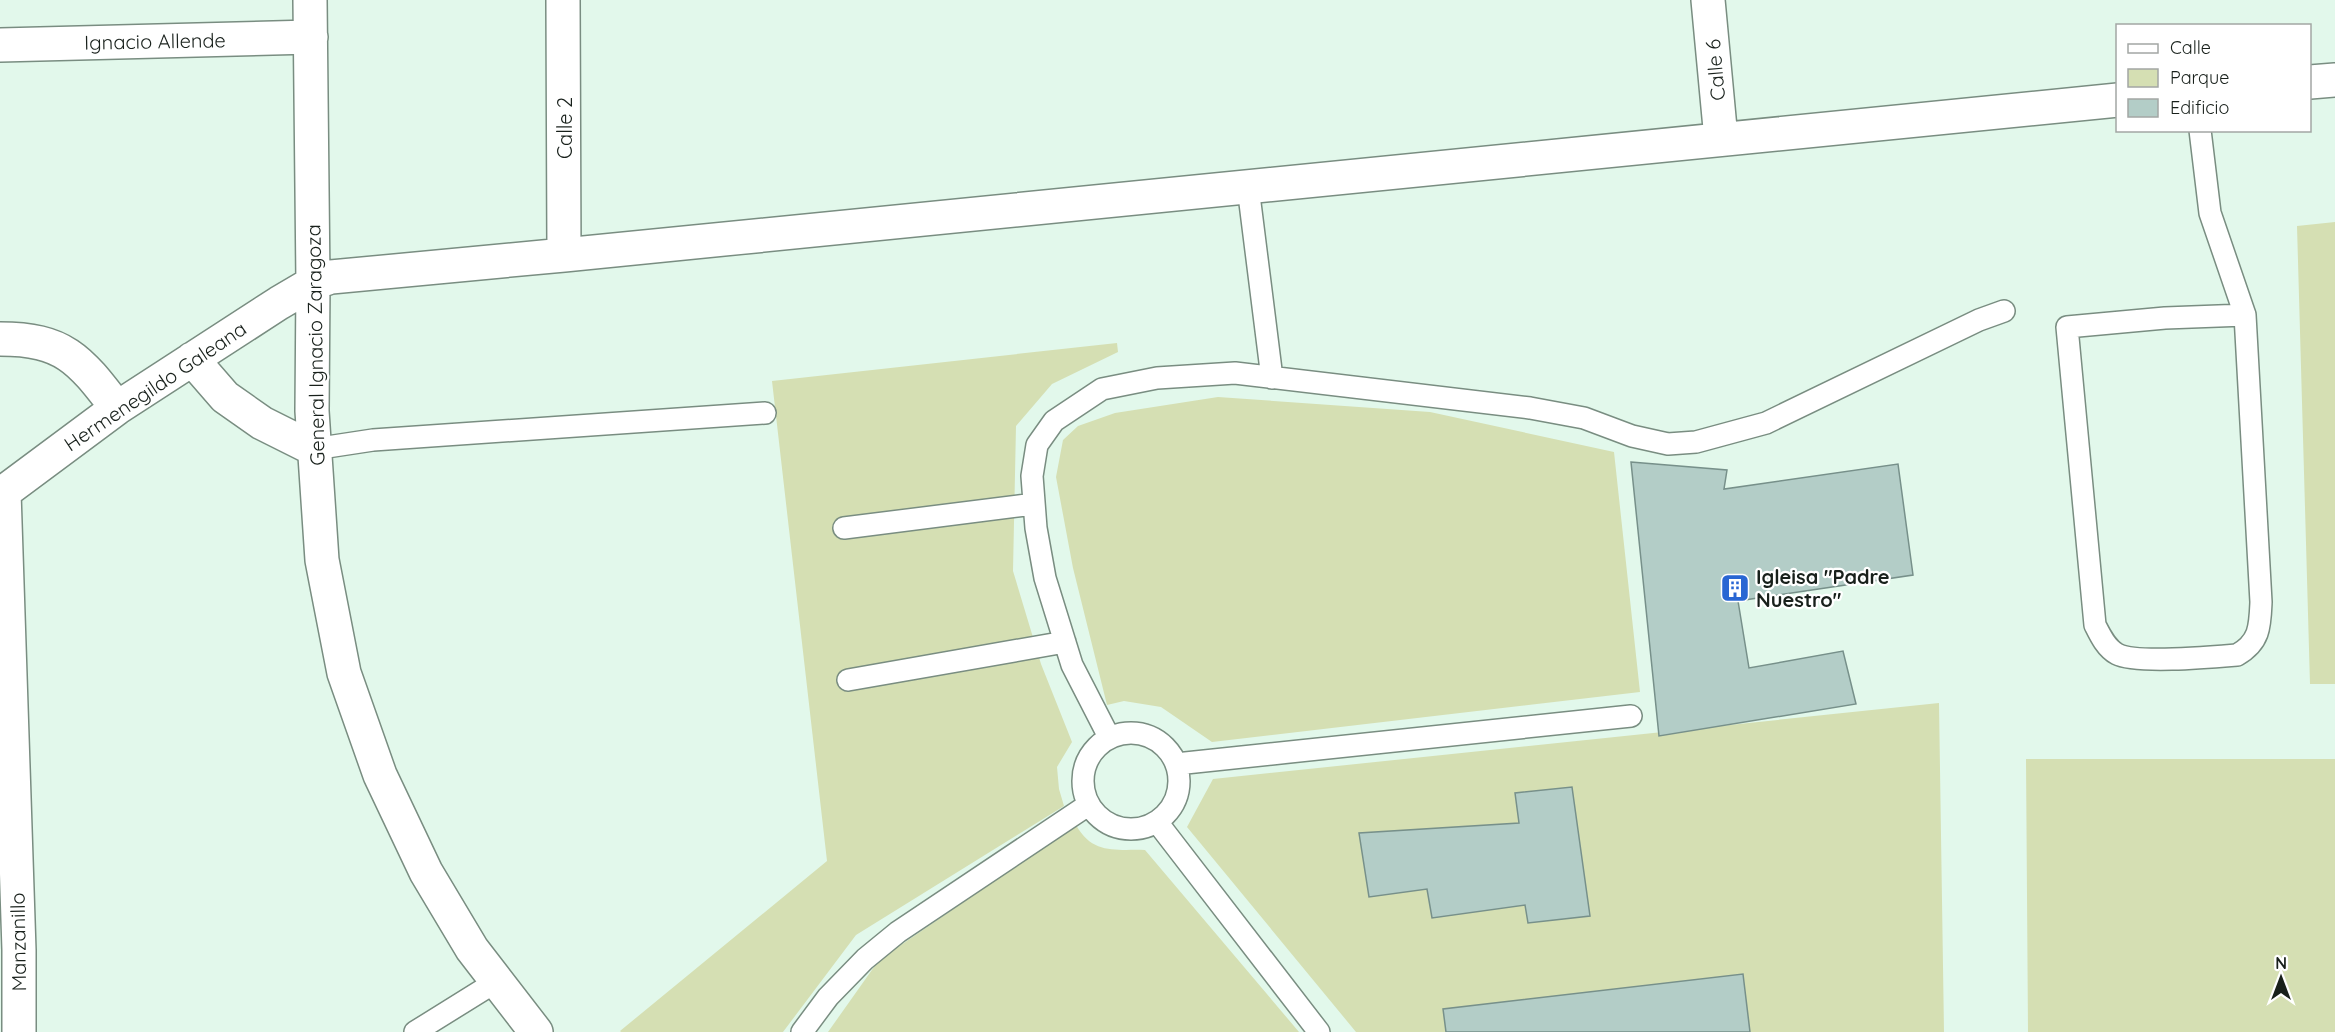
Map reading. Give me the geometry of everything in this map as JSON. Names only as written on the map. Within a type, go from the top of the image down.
[{"type":"street","name":"General Ignacio Zaragoza","points":[[310,0],[312,411],[322,560],[344,673],[380,775],[410,840],[446,908],[472,949],[536,1032]]},
{"type":"street","name":"Calle 2","points":[[563,0],[564,255]]},
{"type":"street","name":"Calle 6","points":[[1708,0],[1721,140]]},
{"type":"street","name":"Ignacio Allende","points":[[0,45],[311,37]]},
{"type":"street","points":[[2311,82],[2335,80]]},
{"type":"street","name":"Hermenegildo Galeana","points":[[2,494],[117,408],[313,283],[331,277],[2116,100]]},
{"type":"street","points":[[0,339],[26,339],[49,344],[65,353],[85,368],[117,408]]},
{"type":"street","points":[[192,359],[225,398],[262,423],[314,449]]},
{"type":"street","name":"Manzanillo","points":[[2,494],[10,954],[19,1032]]},
{"type":"lane","points":[[2200,132],[2210,213],[2245,315],[2261,602],[2260,629],[2249,648],[2237,656],[2145,659],[2118,654],[2104,642],[2095,625],[2067,327],[2165,318],[2245,315]]},
{"type":"lane","points":[[1248,187],[1272,378]]},
{"type":"lane","points":[[1109,737],[1072,665],[1045,578],[1036,528],[1032,476],[1037,445],[1054,421],[1101,389],[1168,377],[1235,373],[1530,408],[1584,418],[1632,436],[1668,444],[1696,442],[1766,423],[1979,320],[2004,311]]},
{"type":"lane","points":[[314,449],[373,440],[765,413]]},
{"type":"lane","points":[[844,528],[1034,504]]},
{"type":"lane","points":[[848,680],[1065,642]]},
{"type":"lane","points":[[1176,764],[1631,716]]},
{"type":"lane","points":[[1125,733],[1141,733],[1156,740],[1168,750],[1176,764],[1179,780],[1177,796],[1170,811],[1158,822],[1142,828],[1127,829],[1112,825],[1098,817],[1088,805],[1083,790],[1082,774],[1087,759],[1096,747],[1109,737],[1125,733]]},
{"type":"lane","points":[[802,1032],[835,990],[865,959],[898,933],[1088,805]]},
{"type":"lane","points":[[1158,822],[1319,1032]]},
{"type":"lane","points":[[415,1032],[497,981]]},
{"type":"green space","points":[[2335,222],[2335,684],[2310,684],[2297,226]]},
{"type":"green space","points":[[1117,343],[1118,352],[1052,384],[1016,426],[1013,571],[1041,664],[1072,742],[1057,767],[1059,789],[1064,806],[856,935],[783,1032],[621,1032],[827,861],[772,381]]},
{"type":"green space","points":[[1218,397],[1430,412],[1614,452],[1640,692],[1212,742],[1161,707],[1124,701],[1107,705],[1073,568],[1056,477],[1063,440],[1078,426],[1115,413]]},
{"type":"green space","points":[[1939,703],[1944,1032],[1356,1032],[1187,827],[1213,779]]},
{"type":"green space","points":[[2026,759],[2335,759],[2335,1032],[2028,1032]]},
{"type":"green space","points":[[1076,825],[1083,835],[1097,846],[1114,850],[1145,850],[1299,1032],[828,1032],[879,960]]},
{"type":"building","name":"Igleisa \"Padre Nuestro\"","points":[[1631,462],[1727,470],[1724,489],[1898,464],[1913,575],[1738,601],[1749,668],[1843,651],[1856,704],[1659,736]]},
{"type":"building","points":[[1572,787],[1590,916],[1528,923],[1525,905],[1432,918],[1427,889],[1369,897],[1359,833],[1519,823],[1515,793]]},
{"type":"building","points":[[1743,974],[1750,1032],[1446,1032],[1443,1009]]},
{"type":"place","name":"Igleisa \"Padre Nuestro\"","points":[[1735,588]]}]
